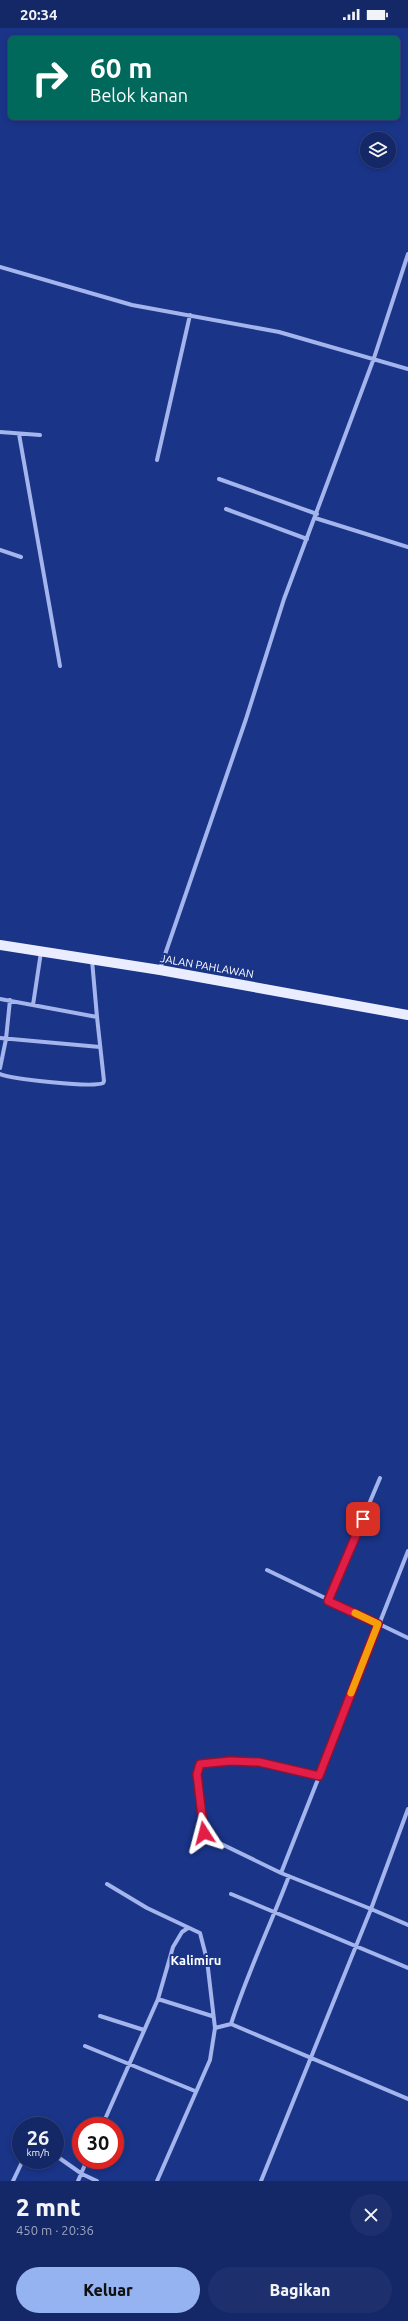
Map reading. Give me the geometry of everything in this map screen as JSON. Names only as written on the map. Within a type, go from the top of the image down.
[{"type":"main road","name":"JALAN PAHLAWAN","points":[[0,946],[160,970],[408,1016]]},
{"type":"street","points":[[160,970],[246,719],[284,599],[374,358],[408,254]]},
{"type":"street","points":[[0,267],[132,305],[279,332],[408,369]]},
{"type":"street","points":[[157,460],[190,315]]},
{"type":"street","points":[[0,432],[40,435]]},
{"type":"street","points":[[19,434],[60,666]]},
{"type":"street","points":[[219,478],[316,516],[408,547]]},
{"type":"street","points":[[226,509],[307,539]]},
{"type":"street","points":[[0,550],[22,557]]},
{"type":"street","points":[[33,1005],[41,952]]},
{"type":"street","points":[[0,1074],[67,1083],[101,1084],[104,1081],[92,960]]},
{"type":"street","points":[[0,999],[97,1017]]},
{"type":"street","points":[[0,1068],[6,1039],[10,1000]]},
{"type":"street","points":[[0,1038],[100,1047]]},
{"type":"street","points":[[328,1601],[380,1478]]},
{"type":"street","points":[[281,1873],[408,1551]]},
{"type":"street","points":[[267,1570],[328,1601],[408,1638]]},
{"type":"street","points":[[319,1776],[259,1762],[230,1761],[200,1764],[197,1770],[201,1819],[204,1833],[207,1837],[281,1873],[408,1925]]},
{"type":"street","points":[[261,2181],[356,1947],[408,1809]]},
{"type":"street","points":[[231,2024],[242,1988],[276,1912],[289,1876]]},
{"type":"street","points":[[107,1884],[147,1908],[202,1935],[207,1960],[212,2016],[215,2028],[210,2060],[195,2090],[157,2181]]},
{"type":"street","points":[[230,1894],[408,1968]]},
{"type":"street","points":[[106,2117],[158,1999],[173,1947],[182,1932],[188,1928]]},
{"type":"street","points":[[158,1999],[212,2016]]},
{"type":"street","points":[[100,2016],[144,2030]]},
{"type":"street","points":[[215,2028],[231,2024],[310,2059],[408,2099]]},
{"type":"street","points":[[85,2046],[195,2090]]},
{"type":"street","points":[[64,2162],[82,2174],[98,2181]]},
{"type":"street","points":[[13,2181],[19,2169]]},
{"type":"street","points":[[78,2181],[84,2169]]},
{"type":"slow traffic","points":[[351,1693],[378,1624],[355,1613]]},
{"type":"district","name":"Kalimiru","points":[[196,1960]]},
{"type":"route","points":[[204,1833],[201,1819],[197,1774],[200,1764],[230,1761],[259,1762],[319,1776],[378,1624],[328,1601],[363,1519]]}]
